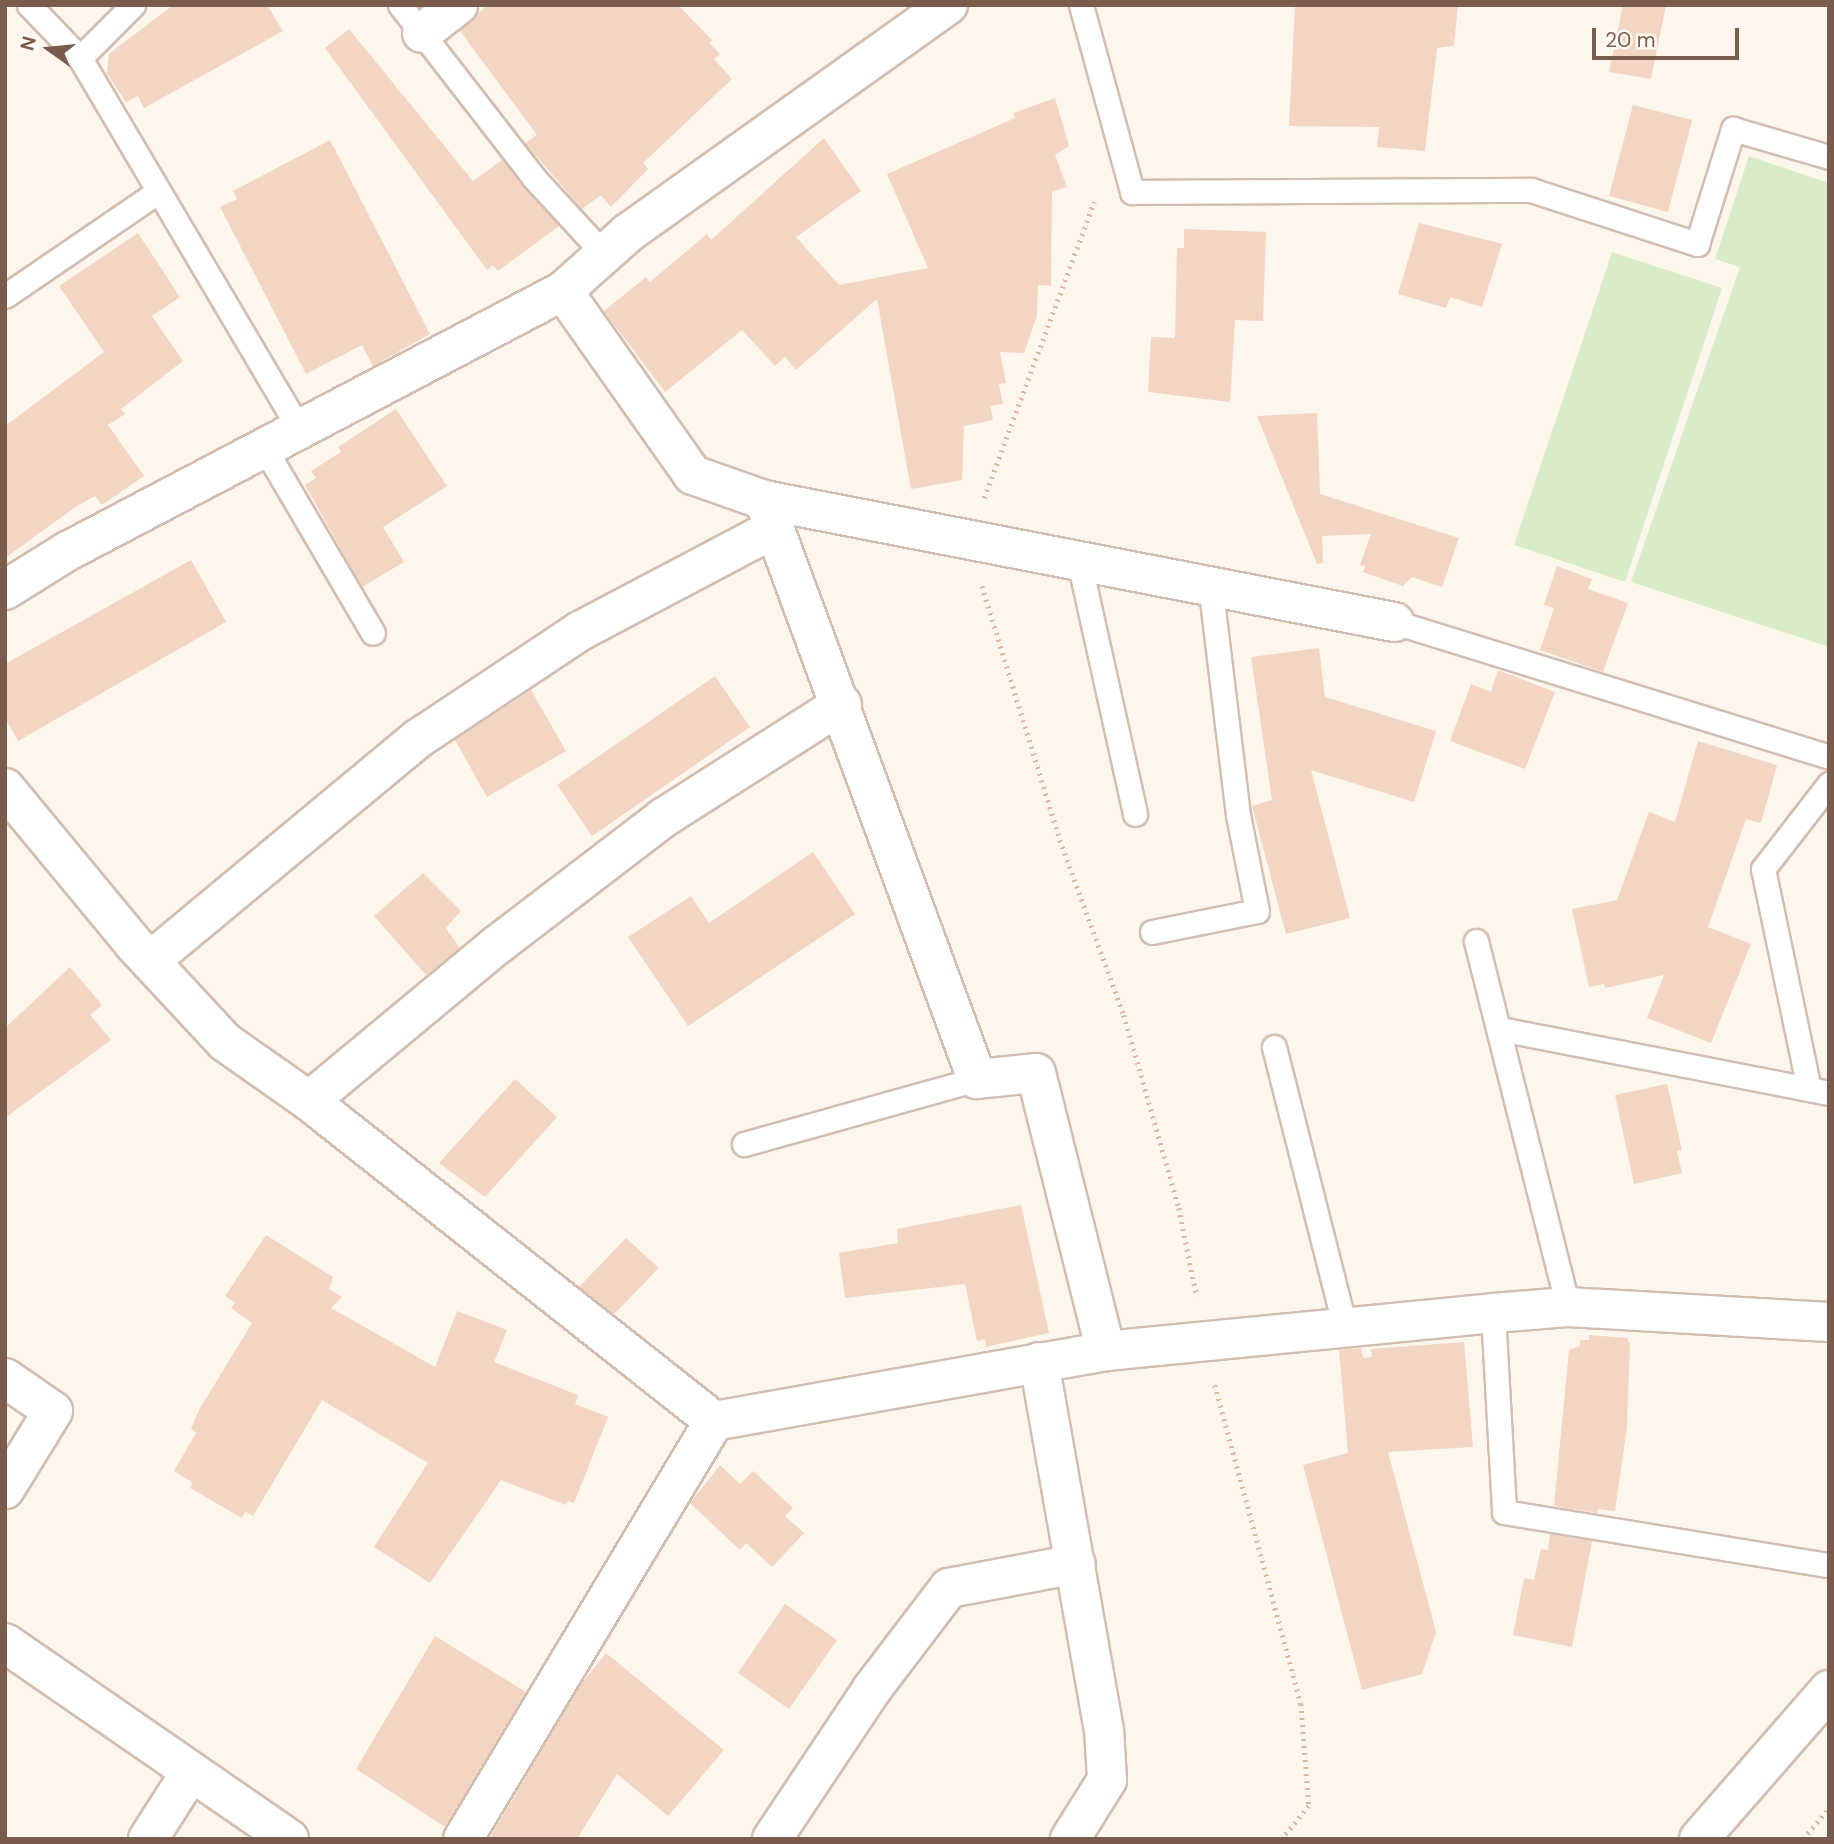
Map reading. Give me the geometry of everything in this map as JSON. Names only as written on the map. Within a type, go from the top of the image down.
[{"type":"street","points":[[411,19],[458,5]]},
{"type":"street","points":[[5,590],[66,552],[563,291],[604,254],[948,5]]},
{"type":"street","points":[[563,291],[694,475],[770,514],[968,539],[1210,583],[1394,622]]},
{"type":"street","points":[[770,514],[842,704],[976,1079],[1036,1073],[1106,1351]]},
{"type":"street","points":[[150,961],[419,738],[580,631],[770,514]]},
{"type":"street","points":[[309,1101],[497,945],[663,818],[842,704]]},
{"type":"street","points":[[5,788],[150,961],[225,1042],[309,1101],[714,1421],[1106,1351],[1345,1326],[1568,1307],[1829,1322]]},
{"type":"street","points":[[1039,1362],[1104,1729],[1107,1780],[1070,1839]]},
{"type":"street","points":[[5,1378],[53,1411],[5,1489]]},
{"type":"street","points":[[463,1839],[714,1421]]},
{"type":"street","points":[[772,1839],[872,1689],[949,1588],[1076,1564]]},
{"type":"street","points":[[5,1643],[289,1839]]},
{"type":"street","points":[[1699,1839],[1829,1690]]},
{"type":"street","points":[[148,1839],[190,1773]]},
{"type":"lane","points":[[29,5],[80,58],[156,193],[300,430]]},
{"type":"lane","points":[[80,58],[133,5]]},
{"type":"lane","points":[[1081,5],[1132,192],[1531,190],[1697,244],[1733,129],[1829,157]]},
{"type":"lane","points":[[411,19],[534,178],[604,254]]},
{"type":"lane","points":[[5,296],[156,193]]},
{"type":"lane","points":[[265,449],[373,633]]},
{"type":"lane","points":[[1079,561],[1135,814]]},
{"type":"lane","points":[[1153,932],[1257,912],[1238,815],[1210,583]]},
{"type":"lane","points":[[1394,622],[1829,757]]},
{"type":"lane","points":[[1500,1029],[1819,1091],[1763,869],[1829,784]]},
{"type":"lane","points":[[1476,941],[1568,1307]]},
{"type":"lane","points":[[1274,1047],[1345,1326]]},
{"type":"lane","points":[[744,1144],[976,1079]]},
{"type":"lane","points":[[1493,1313],[1504,1512],[1829,1564]]},
{"type":"path","points":[[1118,139],[968,539],[1060,839],[1124,1015],[1179,1208],[1208,1340],[1212,1374],[1301,1704],[1308,1806],[1282,1839]]},
{"type":"path","points":[[1803,1839],[1829,1808]]},
{"type":"green space","points":[[1749,156],[1829,183],[1829,647],[1631,582],[1740,267],[1715,259]]},
{"type":"green space","points":[[1612,252],[1722,288],[1625,582],[1514,545]]},
{"type":"building","points":[[173,5],[267,5],[283,31],[144,108],[138,96],[126,102],[107,74],[109,54]]},
{"type":"building","points":[[487,5],[678,5],[712,40],[709,43],[720,54],[714,59],[732,79],[643,163],[648,169],[611,207],[601,195],[582,209],[525,143],[537,135],[460,31]]},
{"type":"building","points":[[1295,5],[1458,5],[1454,46],[1437,48],[1425,151],[1377,147],[1379,127],[1289,126]]},
{"type":"building","points":[[1623,5],[1666,5],[1651,79],[1609,72]]},
{"type":"building","points":[[349,29],[473,181],[502,160],[559,226],[498,271],[493,265],[487,270],[325,48]]},
{"type":"building","points":[[1055,98],[1069,146],[1055,155],[1067,187],[1052,192],[1051,286],[1038,285],[1037,316],[1024,353],[1000,352],[1006,383],[999,384],[1003,404],[990,406],[993,420],[964,426],[962,480],[911,489],[877,299],[796,370],[785,357],[775,366],[742,330],[665,392],[604,311],[646,277],[650,282],[707,234],[711,240],[824,138],[861,191],[796,237],[839,285],[928,268],[887,174],[1015,118],[1013,113]]},
{"type":"building","points":[[1633,105],[1692,120],[1668,212],[1609,196]]},
{"type":"building","points":[[330,140],[430,334],[373,366],[362,345],[306,374],[220,207],[237,199],[233,191]]},
{"type":"building","points":[[1419,223],[1502,244],[1482,307],[1450,297],[1446,308],[1398,294]]},
{"type":"building","points":[[1184,229],[1266,232],[1263,321],[1235,320],[1230,402],[1148,392],[1151,337],[1175,338],[1177,248],[1184,248]]},
{"type":"building","points":[[138,233],[180,297],[152,316],[183,361],[121,409],[125,414],[108,425],[144,476],[102,505],[95,496],[77,506],[5,558],[5,426],[104,352],[59,286]]},
{"type":"building","points":[[396,409],[447,486],[383,527],[404,562],[362,587],[305,485],[316,478],[311,471],[341,452],[338,447]]},
{"type":"building","points":[[1317,413],[1320,494],[1459,538],[1442,587],[1412,577],[1403,586],[1363,572],[1365,566],[1360,565],[1371,534],[1322,536],[1323,563],[1317,564],[1257,416]]},
{"type":"building","points":[[191,560],[226,622],[18,741],[5,718],[5,664]]},
{"type":"building","points":[[1557,566],[1592,579],[1588,589],[1628,603],[1603,672],[1540,650],[1554,608],[1544,605]]},
{"type":"building","points":[[1319,648],[1325,697],[1436,731],[1414,802],[1311,770],[1350,918],[1286,934],[1252,806],[1272,800],[1251,657]]},
{"type":"building","points":[[1498,670],[1555,692],[1525,769],[1450,741],[1471,684],[1491,692]]},
{"type":"building","points":[[715,676],[750,727],[592,836],[557,785]]},
{"type":"building","points":[[531,690],[566,751],[487,797],[455,740]]},
{"type":"building","points":[[1698,741],[1777,765],[1761,823],[1746,819],[1708,927],[1751,944],[1711,1043],[1647,1018],[1664,975],[1605,988],[1604,984],[1589,987],[1572,909],[1617,900],[1649,812],[1675,822]]},
{"type":"building","points":[[813,852],[855,914],[688,1026],[628,937],[691,896],[709,923]]},
{"type":"building","points":[[423,873],[461,911],[446,928],[460,948],[426,975],[374,916]]},
{"type":"building","points":[[70,967],[102,1005],[90,1015],[111,1040],[5,1118],[5,1028]]},
{"type":"building","points":[[515,1079],[557,1117],[485,1197],[439,1163]]},
{"type":"building","points":[[1667,1084],[1682,1150],[1677,1151],[1682,1173],[1634,1184],[1615,1095]]},
{"type":"building","points":[[1021,1205],[1049,1333],[986,1347],[985,1339],[977,1341],[965,1284],[845,1298],[839,1253],[898,1243],[897,1229]]},
{"type":"building","points":[[266,1235],[333,1277],[329,1289],[342,1297],[331,1308],[435,1367],[457,1311],[507,1330],[494,1362],[578,1395],[575,1404],[608,1417],[574,1503],[568,1501],[566,1505],[501,1480],[430,1583],[374,1547],[428,1463],[322,1400],[253,1516],[245,1511],[242,1518],[190,1488],[193,1483],[174,1471],[196,1433],[191,1429],[199,1410],[252,1323],[231,1308],[235,1303],[225,1296]]},
{"type":"building","points":[[626,1238],[659,1268],[614,1314],[579,1287]]},
{"type":"building","points":[[1589,1335],[1627,1338],[1630,1344],[1627,1427],[1615,1511],[1598,1509],[1597,1513],[1554,1506],[1569,1350],[1580,1346],[1580,1340],[1589,1340]]},
{"type":"building","points":[[1464,1342],[1473,1447],[1388,1452],[1436,1632],[1422,1674],[1362,1690],[1303,1465],[1348,1453],[1339,1350],[1361,1348],[1363,1358],[1372,1357],[1371,1349]]},
{"type":"building","points":[[720,1465],[740,1484],[753,1471],[793,1508],[785,1516],[804,1533],[772,1567],[746,1543],[740,1550],[690,1503]]},
{"type":"building","points":[[1550,1534],[1592,1541],[1572,1647],[1513,1635],[1524,1578],[1534,1580],[1541,1549],[1548,1550]]},
{"type":"building","points":[[785,1604],[837,1640],[789,1709],[738,1673]]},
{"type":"building","points":[[435,1636],[526,1692],[445,1827],[356,1769]]},
{"type":"building","points":[[606,1653],[724,1750],[668,1816],[617,1774],[577,1839],[489,1839],[582,1683]]}]
